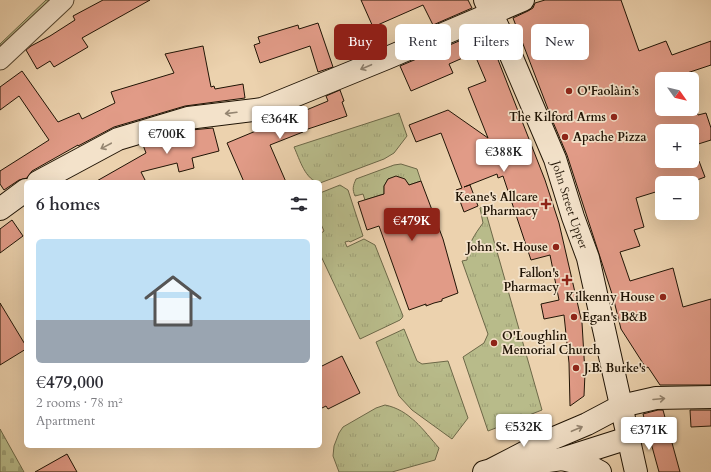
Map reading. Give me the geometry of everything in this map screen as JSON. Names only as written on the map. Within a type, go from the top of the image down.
[{"type":"main road","points":[[42,180],[118,139],[188,118],[262,109],[387,58],[488,6],[523,0]]},
{"type":"main road","name":"John Street Upper","points":[[488,6],[555,159],[573,217],[588,258],[636,472]]},
{"type":"main road","points":[[0,209],[24,191]]},
{"type":"main road","points":[[488,471],[548,441],[587,424],[621,406],[656,398],[711,397]]},
{"type":"main road","points":[[488,471],[562,459],[628,438]]},
{"type":"main road","points":[[562,459],[587,465],[600,472]]},
{"type":"street","points":[[0,60],[64,0]]},
{"type":"green space","points":[[46,0],[53,0],[0,50],[0,44]]},
{"type":"green space","points":[[399,113],[407,136],[394,153],[384,159],[322,182],[322,180],[313,180],[310,178],[304,169],[294,147]]},
{"type":"green space","points":[[401,164],[417,169],[421,181],[409,185],[402,178],[392,178],[388,179],[384,186],[384,194],[365,200],[363,194],[355,196],[353,188],[356,179],[394,165]]},
{"type":"green space","points":[[340,185],[348,190],[363,236],[350,242],[345,242],[347,247],[364,239],[375,245],[403,316],[400,320],[360,339],[322,258],[322,232],[324,231],[322,226],[322,192]]},
{"type":"green space","points":[[484,206],[542,410],[488,431],[463,357],[484,343],[488,334],[462,261],[467,260],[468,249],[474,236],[483,223],[480,208]]},
{"type":"green space","points":[[404,329],[417,361],[422,364],[448,361],[468,418],[452,439],[412,410],[399,396],[376,342]]},
{"type":"green space","points":[[385,405],[402,411],[421,428],[439,448],[435,460],[392,472],[339,472],[333,456],[334,446],[343,427],[376,408]]},
{"type":"green space","points":[[0,429],[24,472],[0,472]]},
{"type":"building","points":[[103,0],[150,0],[82,38],[88,47],[54,67],[50,61],[37,69],[26,50],[75,20],[73,16]]},
{"type":"building","points":[[361,0],[468,0],[472,8],[432,24],[423,5],[380,24],[372,24]]},
{"type":"building","points":[[545,0],[621,0],[639,51],[666,41],[672,55],[711,41],[711,65],[690,72],[655,72],[655,116],[699,116],[706,113],[711,128],[711,140],[699,144],[699,124],[655,124],[655,168],[699,168],[699,161],[705,177],[699,179],[699,176],[655,176],[655,192],[636,198],[644,227],[634,230],[640,246],[620,252],[630,281],[673,268],[683,307],[711,299],[711,385],[660,385],[648,367],[646,368],[621,329],[613,297],[567,155],[523,44],[523,24],[515,24],[513,18],[533,8],[535,3]]},
{"type":"building","points":[[318,23],[333,67],[318,72],[310,46],[260,63],[254,45],[260,43],[258,37],[298,25],[299,29]]},
{"type":"building","points":[[459,41],[459,60],[449,64],[453,73],[411,91],[400,66],[414,60],[451,60],[451,44]]},
{"type":"building","points":[[203,46],[211,87],[214,86],[215,89],[243,84],[245,98],[185,106],[114,127],[32,171],[27,178],[19,180],[4,190],[0,184],[0,171],[49,140],[19,96],[0,110],[0,87],[22,71],[58,122],[79,113],[82,119],[115,103],[111,92],[174,73],[165,54]]},
{"type":"building","points":[[477,60],[498,60],[545,180],[559,223],[582,323],[585,373],[584,396],[570,406],[569,363],[564,315],[544,319],[541,304],[559,300],[550,255],[531,260],[503,176],[498,178],[497,174],[464,187],[470,185],[478,206],[464,212],[456,190],[462,188],[441,133],[416,142],[409,125],[448,110],[488,138],[468,88],[486,81]]},
{"type":"building","points":[[340,90],[347,116],[302,131],[303,132],[270,145],[285,180],[243,180],[227,143],[328,101],[326,96]]},
{"type":"building","points":[[213,128],[219,151],[192,158],[194,168],[179,172],[177,163],[141,172],[145,180],[99,180],[146,153],[143,145],[191,130]]},
{"type":"building","points":[[396,176],[405,179],[409,185],[421,181],[443,239],[458,293],[442,299],[442,301],[426,306],[426,304],[409,310],[379,226],[367,230],[358,202],[384,194],[384,186],[388,179]]},
{"type":"building","points":[[12,220],[23,236],[0,253],[0,229]]},
{"type":"building","points":[[0,303],[24,343],[24,350],[0,365]]},
{"type":"building","points":[[342,356],[360,393],[328,409],[326,406],[322,408],[322,366]]},
{"type":"building","points":[[663,410],[680,472],[659,472],[643,414]]},
{"type":"building","points":[[690,410],[711,410],[711,426],[691,427]]},
{"type":"building","points":[[67,454],[77,472],[35,472]]},
{"type":"place","name":"O'Faolàin’s","points":[[569,91]]},
{"type":"place","name":"The Kilford Arms","points":[[614,117]]},
{"type":"place","name":"Apache Pizza","points":[[565,137]]},
{"type":"place","name":"Keane's Allcare Pharmacy","points":[[546,204]]},
{"type":"place","name":"John St. House","points":[[556,247]]},
{"type":"place","name":"Fallon's Pharmacy","points":[[567,280]]},
{"type":"place","name":"Kilkenny House","points":[[663,297]]},
{"type":"place","name":"Egan's B&B","points":[[574,317]]},
{"type":"place","name":"O'Loughlin Memorial Church","points":[[494,343]]},
{"type":"place","name":"J.B. Burke's","points":[[576,368]]}]
